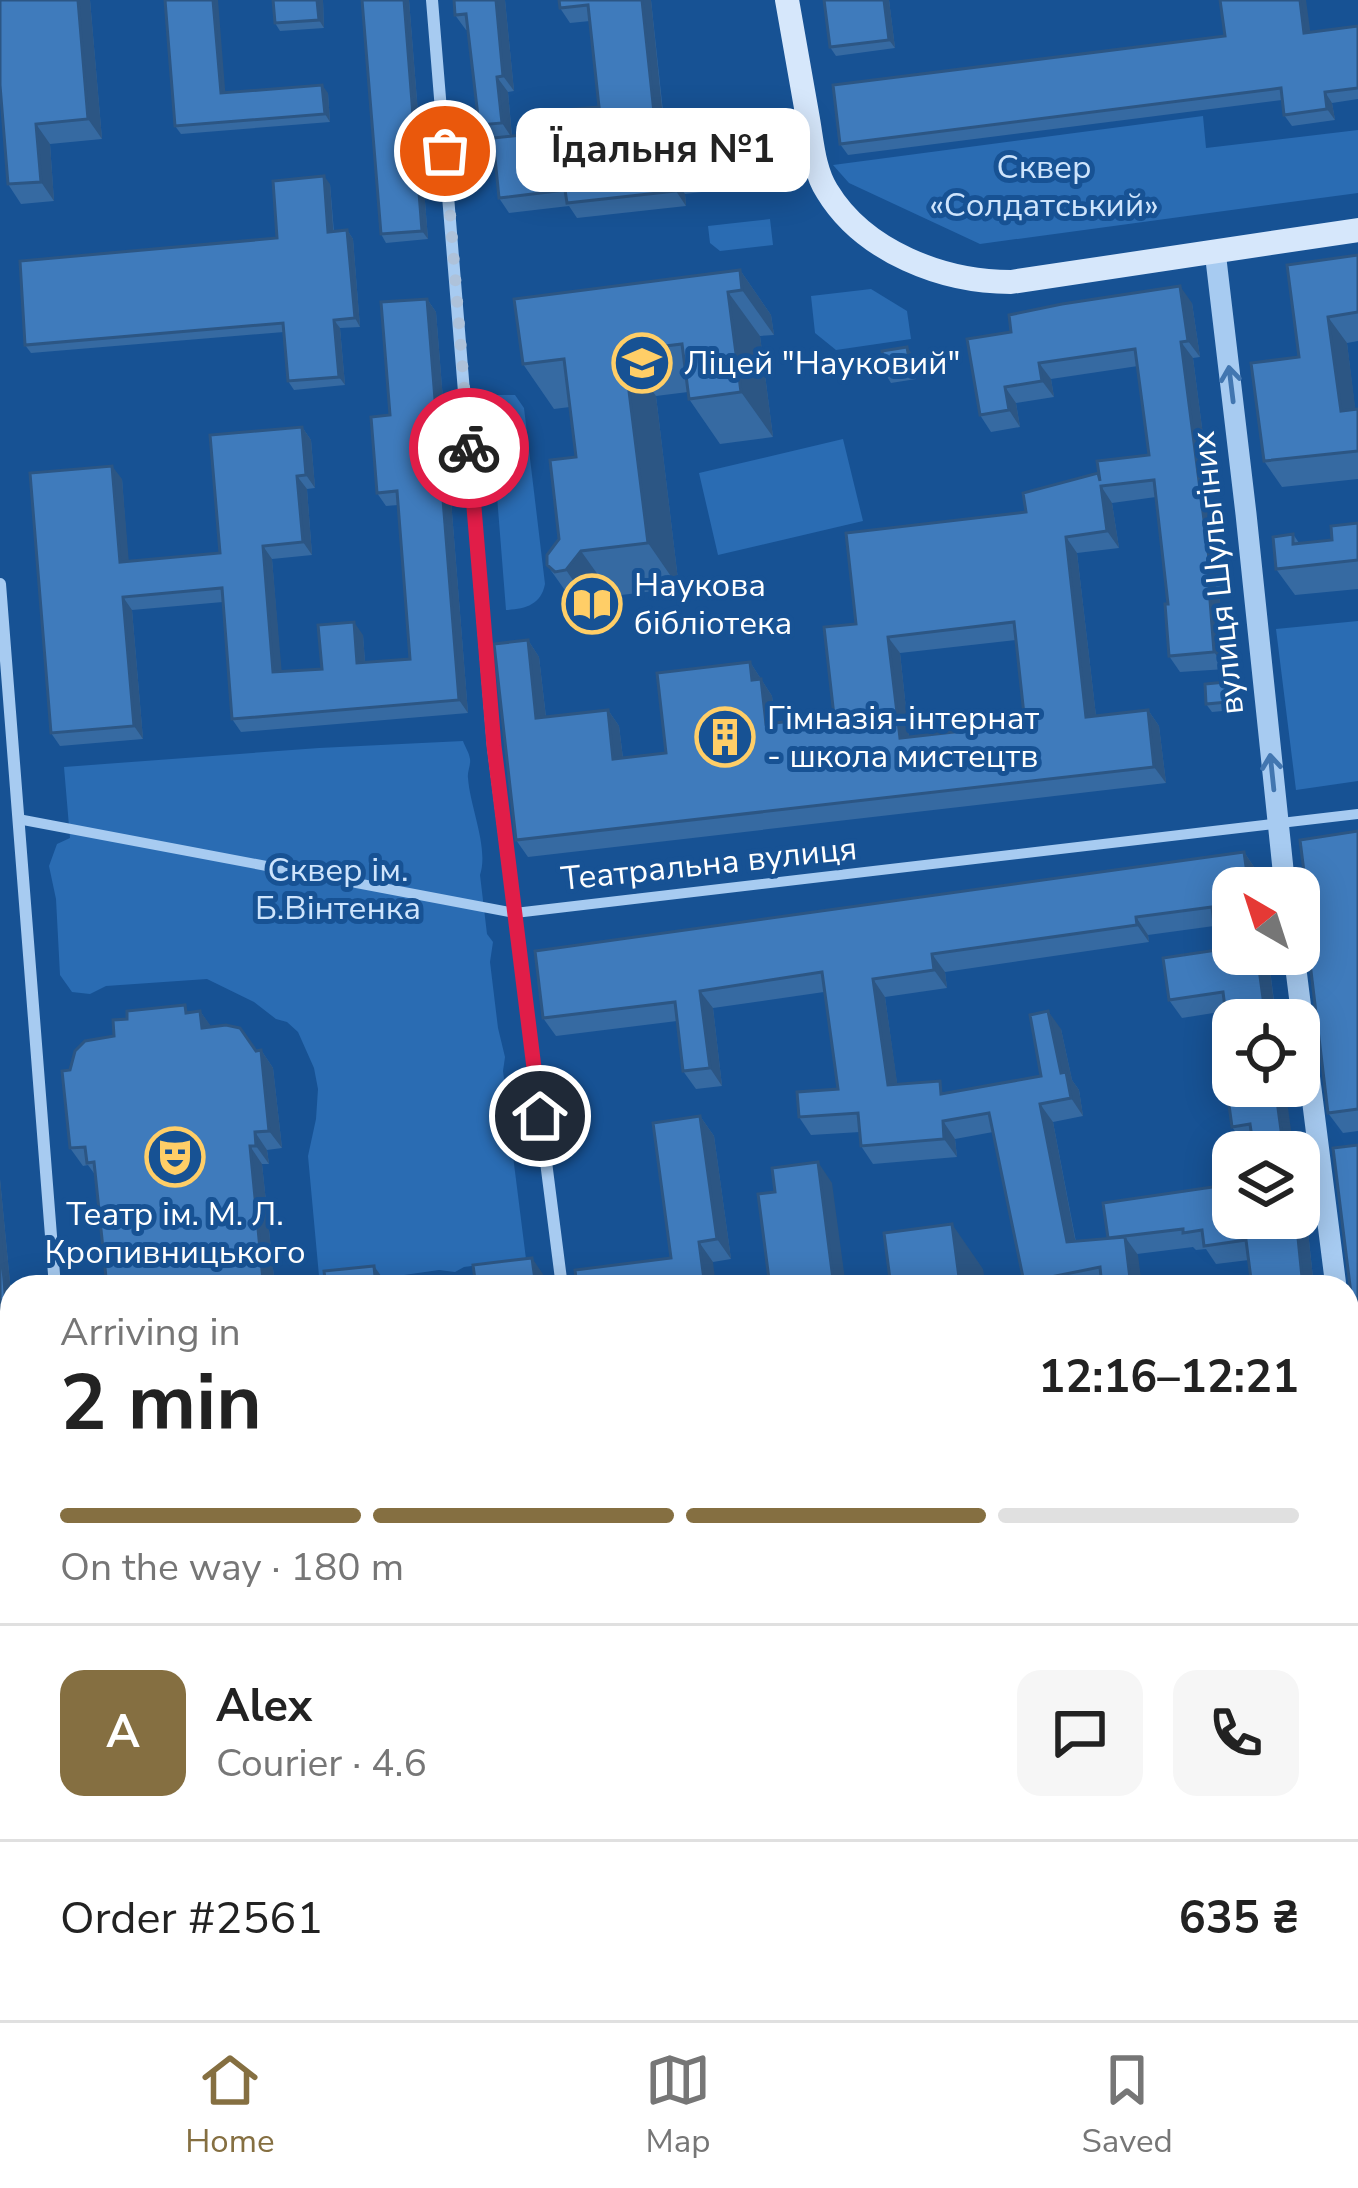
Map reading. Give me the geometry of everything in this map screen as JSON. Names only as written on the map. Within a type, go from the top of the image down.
[{"type":"main road","points":[[787,0],[825,189],[854,223],[920,265],[965,280],[1011,282],[1358,230]]},
{"type":"street","points":[[432,0],[494,746],[560,1275]]},
{"type":"street","name":"вулиця Шульгіних","points":[[1215,251],[1283,867]]},
{"type":"street","points":[[0,584],[54,1275]]},
{"type":"street","name":"Театральна вулиця","points":[[0,821],[18,819],[514,913],[1358,814]]},
{"type":"street","points":[[1297,975],[1334,1275]]},
{"type":"green space","name":"Сквер «Солдатський»","points":[[1203,116],[1206,148],[1358,130],[1358,193],[980,244],[849,183],[833,165]]},
{"type":"green space","points":[[770,219],[773,245],[720,251],[710,243],[708,226]]},
{"type":"green space","points":[[871,289],[907,311],[911,339],[836,350],[815,333],[811,296]]},
{"type":"green space","points":[[489,395],[515,395],[524,408],[545,584],[536,601],[506,610]]},
{"type":"green space","points":[[843,439],[863,521],[718,555],[699,473]]},
{"type":"green space","points":[[1358,621],[1358,781],[1296,790],[1276,629]]},
{"type":"green space","name":"Сквер ім. Б.Вінтенка","points":[[463,741],[470,759],[469,789],[482,853],[487,934],[493,942],[490,962],[514,1128],[511,1140],[526,1259],[455,1272],[319,1275],[308,1156],[318,1089],[298,1032],[254,1002],[207,979],[106,986],[90,994],[72,992],[60,975],[56,899],[49,866],[57,844],[70,838],[64,767]]},
{"type":"building","points":[[0,0],[78,0],[88,119],[36,124],[41,182],[8,184],[0,85]]},
{"type":"building","points":[[165,0],[213,0],[221,93],[322,85],[325,114],[175,126]]},
{"type":"building","points":[[273,0],[317,0],[319,20],[275,23]]},
{"type":"building","points":[[362,0],[404,0],[422,231],[381,234]]},
{"type":"building","points":[[454,0],[496,0],[502,123],[479,125],[466,14],[455,15]]},
{"type":"building","points":[[559,0],[642,0],[655,122],[736,113],[743,171],[674,178],[676,191],[567,203],[565,190],[499,198],[493,138],[577,129],[574,109],[599,107],[588,5],[560,8]]},
{"type":"building","points":[[824,0],[884,0],[889,40],[830,47]]},
{"type":"building","points":[[1220,0],[1300,0],[1304,33],[1358,26],[1358,88],[1325,92],[1327,109],[1284,115],[1281,88],[840,144],[833,85],[1225,36]]},
{"type":"building","points":[[324,176],[328,232],[347,230],[355,318],[334,320],[339,377],[288,381],[283,323],[25,345],[20,261],[277,238],[273,181]]},
{"type":"building","points":[[1358,255],[1358,312],[1328,317],[1341,411],[1358,409],[1358,451],[1264,461],[1251,363],[1299,357],[1287,265]]},
{"type":"building","points":[[740,270],[742,290],[728,292],[741,392],[689,399],[682,344],[624,351],[648,543],[581,551],[566,570],[555,572],[547,565],[547,555],[559,539],[550,460],[576,457],[564,359],[523,364],[514,299]]},
{"type":"building","points":[[1180,286],[1188,341],[1181,342],[1211,574],[1214,652],[1169,656],[1154,480],[1101,486],[1107,531],[1066,537],[1086,717],[1148,710],[1154,767],[516,840],[494,644],[528,640],[536,718],[608,710],[613,759],[666,753],[657,673],[750,662],[752,680],[761,679],[766,724],[834,716],[824,627],[856,624],[846,533],[1026,512],[1023,493],[1098,473],[1100,481],[1097,461],[1149,455],[1135,349],[1039,363],[1042,381],[1005,387],[1009,410],[980,415],[967,339],[1011,332],[1009,315]],"holes":[[[1014,622],[1025,724],[900,738],[888,637]]]},
{"type":"building","points":[[427,299],[459,700],[232,719],[222,588],[123,597],[134,726],[51,733],[30,473],[112,466],[120,562],[220,553],[210,435],[302,427],[306,475],[297,476],[303,542],[263,546],[273,672],[322,669],[318,625],[354,622],[357,663],[410,659],[397,491],[377,493],[371,417],[390,415],[381,302]]},
{"type":"building","points":[[907,347],[911,371],[886,375],[882,351]]},
{"type":"building","points":[[1358,523],[1358,560],[1276,569],[1273,537],[1293,534],[1293,544],[1332,540],[1331,526]]},
{"type":"building","points":[[1226,682],[1228,702],[1206,704],[1205,684]]},
{"type":"building","points":[[1358,831],[1358,1109],[1328,1113],[1320,999],[1314,999],[1311,975],[1320,975],[1320,867],[1303,867],[1300,840]]},
{"type":"building","points":[[1244,852],[1246,867],[1212,867],[1212,907],[1136,917],[1137,925],[932,954],[934,970],[873,979],[888,1085],[940,1081],[941,1094],[1041,1076],[1030,1015],[1048,1011],[1071,1098],[1040,1104],[1067,1242],[1125,1237],[1130,1275],[1101,1275],[1100,1267],[1061,1275],[1023,1275],[989,1113],[943,1121],[944,1139],[861,1146],[858,1113],[799,1117],[797,1092],[838,1089],[822,972],[700,991],[710,1068],[683,1071],[675,1002],[543,1018],[535,951]]},
{"type":"building","points":[[1212,951],[1212,975],[1260,975],[1263,999],[1224,999],[1223,992],[1169,1000],[1163,958]]},
{"type":"building","name":"Театр ім. М. Л. Кропивницького","points":[[185,1005],[186,1013],[200,1011],[202,1028],[240,1028],[256,1051],[261,1050],[269,1131],[255,1132],[256,1146],[250,1146],[263,1275],[106,1275],[94,1162],[87,1163],[85,1147],[70,1148],[62,1071],[70,1070],[75,1051],[85,1041],[114,1036],[113,1020],[127,1019],[127,1011]]},
{"type":"building","points":[[1229,1107],[1278,1107],[1281,1131],[1251,1131],[1250,1124],[1232,1127]]},
{"type":"building","points":[[700,1116],[717,1239],[699,1242],[703,1275],[576,1275],[575,1270],[671,1258],[653,1123]]},
{"type":"building","points":[[1358,1145],[1358,1275],[1349,1275],[1333,1148]]},
{"type":"building","points":[[818,1162],[832,1275],[768,1275],[758,1194],[775,1192],[772,1168]]},
{"type":"building","points":[[1212,1187],[1212,1239],[1298,1239],[1302,1275],[1250,1275],[1246,1240],[1204,1246],[1202,1230],[1108,1238],[1103,1203]]},
{"type":"building","points":[[952,1224],[959,1275],[889,1275],[884,1233]]},
{"type":"building","points":[[532,1258],[534,1275],[474,1275],[473,1265]]},
{"type":"building","points":[[374,1266],[375,1275],[324,1275],[324,1271]]},
{"type":"way so far","points":[[445,151],[469,448]]},
{"type":"place","name":"Їдальня №1","points":[[445,151]]},
{"type":"place","name":"Ліцей \"Науковий\"","points":[[642,363]]},
{"type":"place","name":"Наукова бібліотека","points":[[592,604]]},
{"type":"place","name":"Гімназія-інтернат - школа мистецтв","points":[[725,737]]},
{"type":"place","name":"Театр ім. М. Л. Кропивницького","points":[[175,1157]]},
{"type":"route","points":[[469,448],[494,746],[540,1116]]}]
